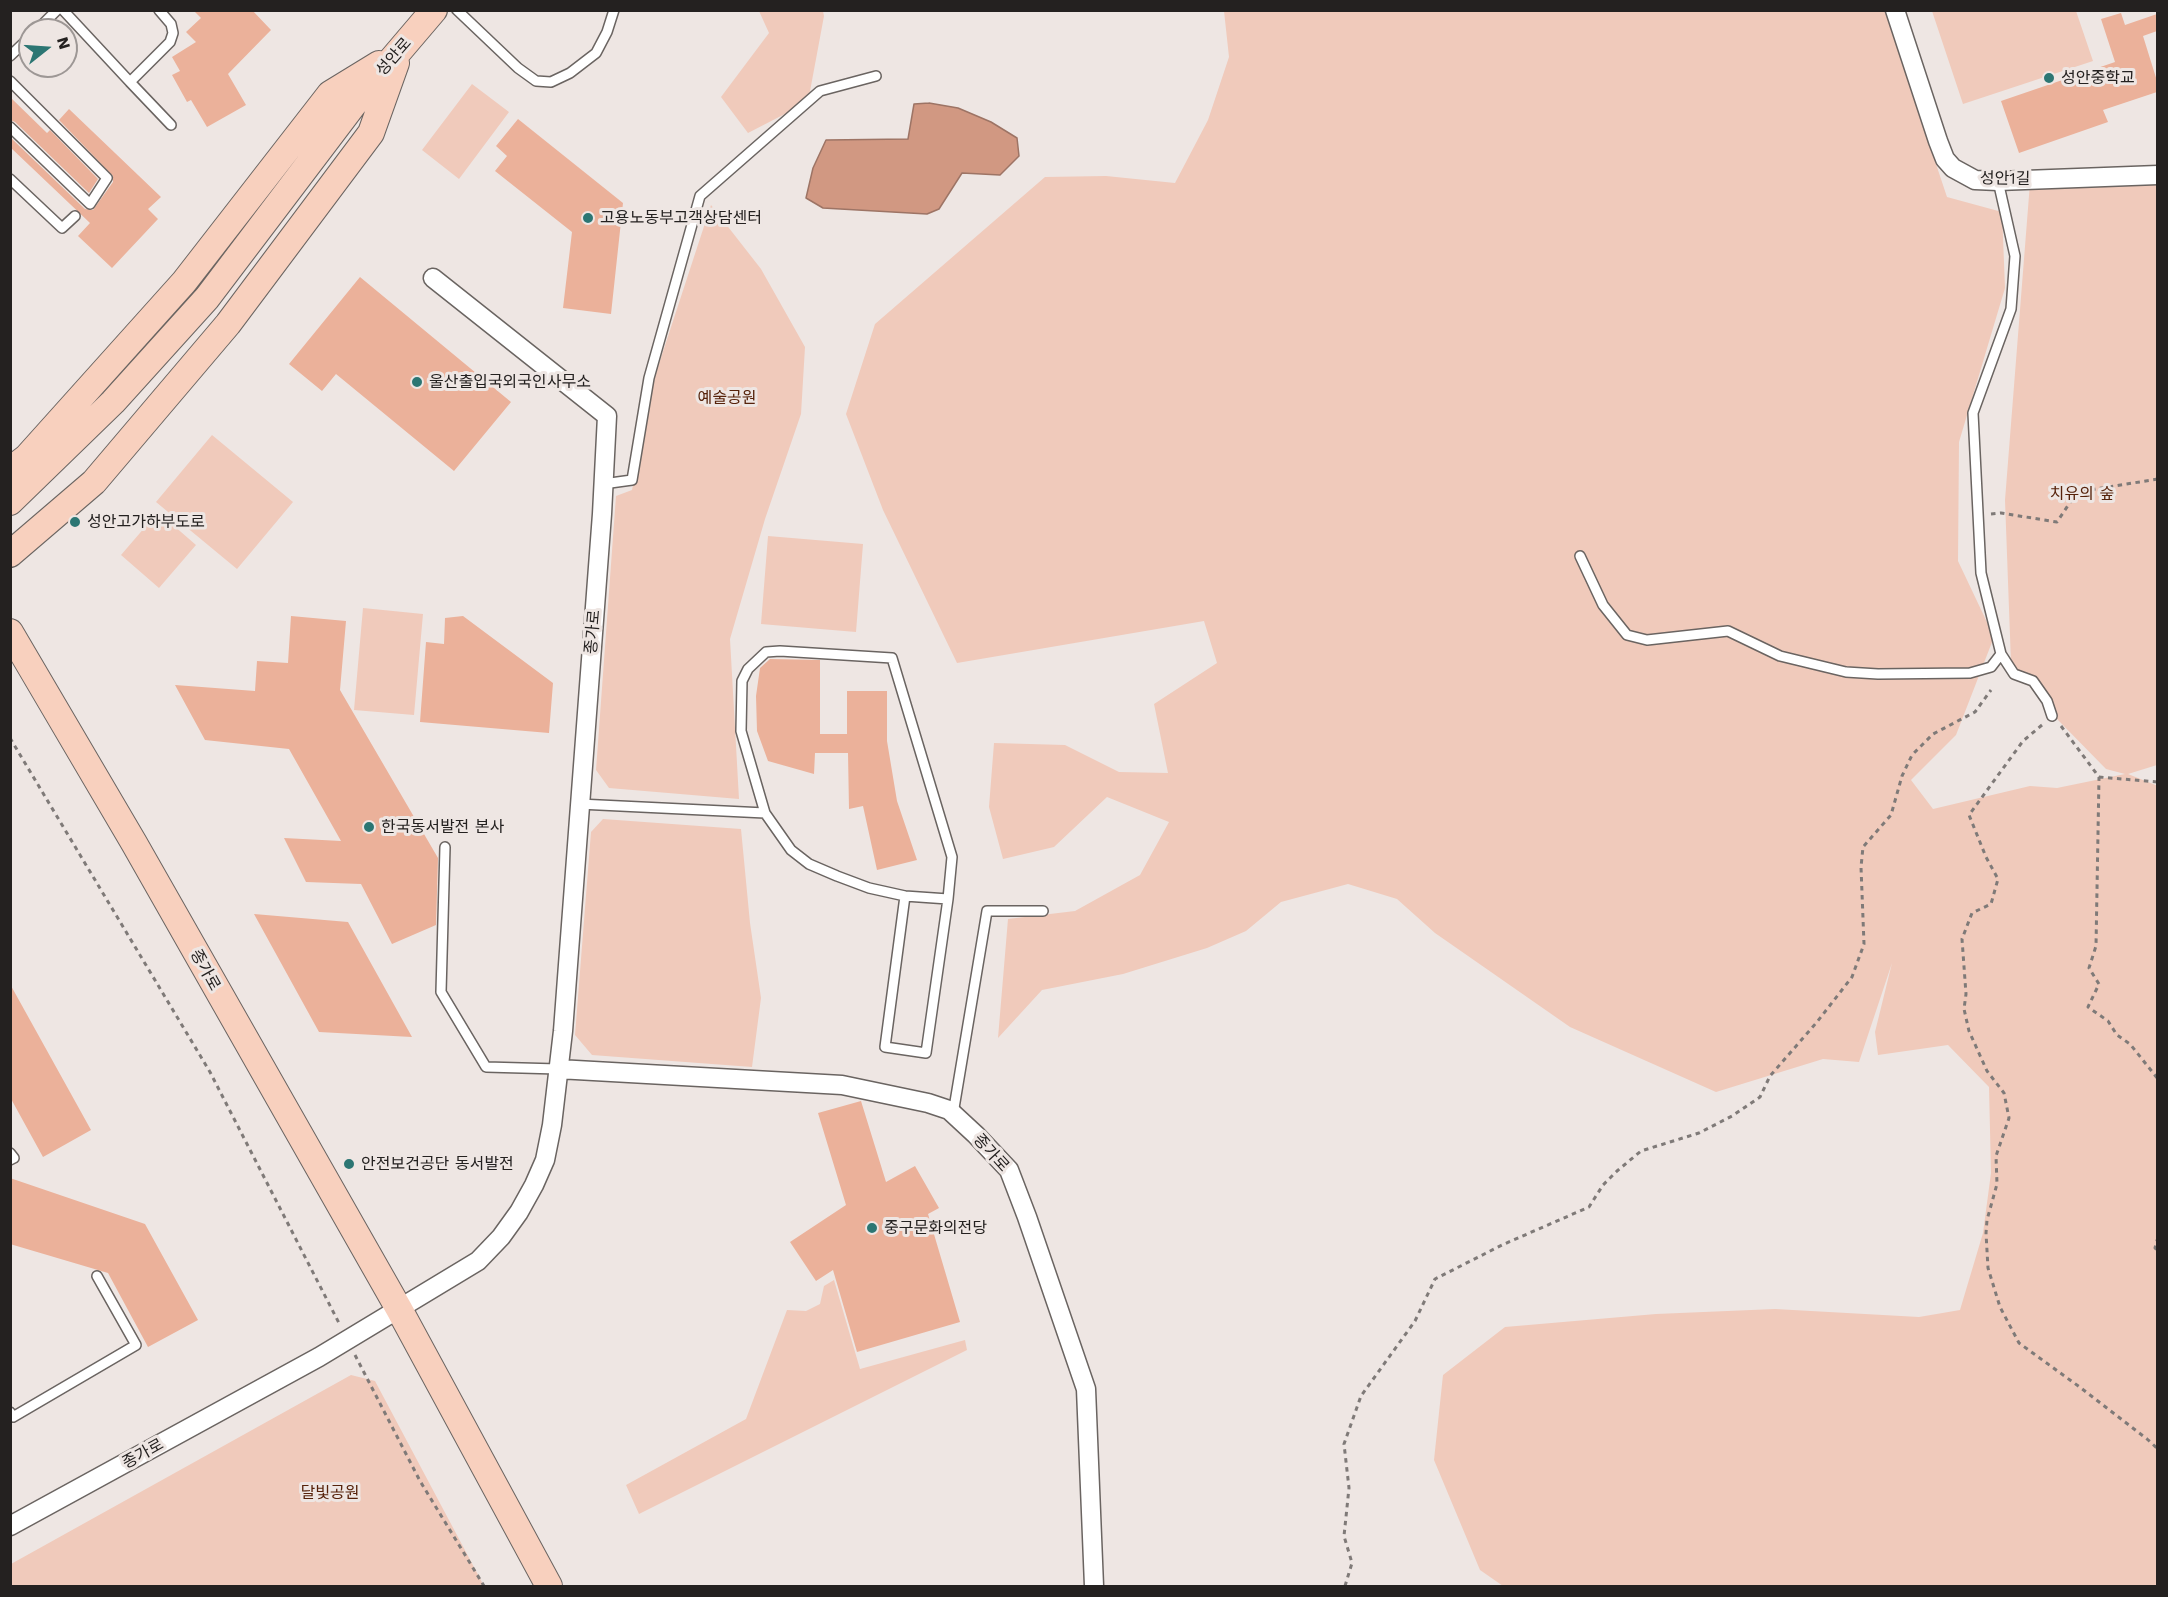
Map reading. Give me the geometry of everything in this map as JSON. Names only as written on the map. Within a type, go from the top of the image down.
[{"type":"street","name":"성안로","points":[[10,502],[113,402],[207,298],[354,104],[434,10]]},
{"type":"street","name":"성안1길","points":[[1895,10],[1945,159],[1953,168],[1975,180],[1998,181],[2157,175]]},
{"type":"street","points":[[10,470],[27,457],[184,282],[330,94],[400,52]]},
{"type":"street","points":[[10,554],[94,482],[228,324],[371,133],[400,52]]},
{"type":"street","name":"종가로","points":[[10,1526],[348,1340],[478,1261],[501,1237],[519,1212],[545,1160],[552,1125],[562,1031],[607,416],[433,278]]},
{"type":"street","name":"종가로","points":[[10,632],[134,843],[399,1309],[549,1587]]},
{"type":"street","name":"종가로","points":[[558,1069],[842,1085],[928,1103],[949,1110],[1009,1170],[1028,1217],[1086,1389],[1094,1587]]},
{"type":"lane","points":[[63,10],[171,125]]},
{"type":"lane","points":[[130,82],[170,42],[173,33],[171,24],[159,10]]},
{"type":"lane","points":[[457,10],[518,68],[536,81],[551,82],[570,73],[596,53],[607,32],[614,10]]},
{"type":"lane","points":[[603,484],[633,480],[649,378],[700,196],[820,91],[876,76]]},
{"type":"lane","points":[[10,81],[107,178],[90,204],[10,127]]},
{"type":"lane","points":[[10,179],[62,228],[75,216]]},
{"type":"lane","points":[[1998,181],[2015,256],[2011,309],[1973,413],[1981,573],[1985,597],[2001,654],[2014,674],[2033,681],[2047,701],[2052,716]]},
{"type":"lane","points":[[1580,556],[1603,605],[1627,635],[1647,640],[1728,631],[1780,656],[1846,672],[1878,674],[1970,673],[1991,667],[2001,654]]},
{"type":"lane","points":[[905,896],[885,1047],[926,1053],[948,899],[952,857],[892,658],[766,652],[748,669],[742,681],[741,732],[765,813],[791,850],[809,864],[869,888],[905,896],[948,899]]},
{"type":"lane","points":[[579,804],[765,813]]},
{"type":"lane","points":[[445,847],[441,992],[486,1067],[558,1069]]},
{"type":"lane","points":[[953,1114],[987,911],[1043,911]]},
{"type":"lane","points":[[10,1153],[14,1158],[10,1160]]},
{"type":"lane","points":[[10,1412],[13,1417],[136,1345],[97,1276]]},
{"type":"path","points":[[1978,513],[2001,513],[2057,522],[2077,492],[2157,478]]},
{"type":"path","points":[[1345,1587],[1352,1563],[1344,1536],[1349,1488],[1344,1444],[1361,1396],[1415,1321],[1435,1279],[1502,1245],[1588,1207],[1603,1185],[1641,1151],[1699,1133],[1732,1116],[1760,1097],[1770,1076],[1852,977],[1864,944],[1861,867],[1863,847],[1891,815],[1902,776],[1912,755],[1933,734],[1975,712],[1991,690]]},
{"type":"path","points":[[2157,1079],[2130,1044],[2117,1035],[2108,1021],[2088,1007],[2099,984],[2089,968],[2096,946],[2099,777],[2052,716],[2023,741],[1969,814],[1986,857],[1998,879],[1991,904],[1972,913],[1962,939],[1966,994],[1964,1009],[1969,1031],[1987,1071],[2004,1093],[2009,1119],[1996,1156],[1997,1184],[1987,1220],[1986,1233],[1988,1268],[2000,1307],[2019,1343],[2081,1388],[2157,1449]]},
{"type":"path","points":[[10,738],[210,1072],[420,1481],[484,1587]]},
{"type":"path","points":[[2099,777],[2157,782]]},
{"type":"path","points":[[2157,1236],[2155,1248],[2157,1251]]},
{"type":"green space","points":[[759,11],[823,11],[824,16],[808,102],[748,133],[721,97],[769,33]]},
{"type":"green space","name":"치유의 숲","points":[[1224,11],[1885,11],[1947,197],[2002,212],[2005,288],[1959,442],[1958,561],[1994,637],[1956,735],[1911,780],[1933,809],[2030,786],[2057,788],[2125,774],[2106,769],[2058,720],[2011,663],[2005,500],[2030,183],[2157,176],[2157,765],[2128,774],[2158,786],[2157,1586],[1503,1586],[1480,1570],[1434,1460],[1443,1375],[1505,1327],[1656,1314],[1775,1309],[1919,1317],[1960,1310],[1983,1233],[1991,1173],[1989,1087],[1948,1045],[1878,1055],[1875,1032],[1892,963],[1859,1062],[1823,1059],[1716,1092],[1570,1027],[1435,933],[1397,899],[1348,884],[1281,902],[1246,931],[1207,948],[1123,974],[1042,990],[998,1038],[1008,919],[1075,911],[1140,875],[1169,822],[1107,797],[1054,847],[1003,859],[989,807],[994,743],[1065,745],[1119,772],[1168,773],[1154,704],[1217,663],[1204,621],[957,663],[883,510],[846,414],[875,324],[1045,177],[1106,176],[1175,183],[1208,120],[1229,57]]},
{"type":"green space","points":[[1932,11],[2076,11],[2093,61],[1963,104]]},
{"type":"green space","points":[[472,84],[509,112],[459,179],[422,150]]},
{"type":"green space","name":"예술공원","points":[[711,205],[761,269],[805,347],[801,414],[765,519],[730,639],[739,799],[609,788],[596,770],[616,496],[632,490],[655,376]]},
{"type":"green space","points":[[212,435],[293,502],[237,569],[156,502]]},
{"type":"green space","points":[[158,512],[196,545],[159,588],[121,555]]},
{"type":"green space","points":[[768,536],[863,544],[856,632],[761,624]]},
{"type":"green space","points":[[363,608],[423,614],[414,715],[354,710]]},
{"type":"green space","points":[[603,819],[741,829],[750,923],[761,998],[752,1067],[592,1055],[575,1035],[591,832]]},
{"type":"green space","points":[[834,1280],[860,1369],[965,1340],[967,1350],[639,1514],[626,1485],[746,1419],[787,1310],[806,1311],[820,1304],[824,1286]]},
{"type":"green space","name":"달빛공원","points":[[351,1375],[375,1381],[484,1586],[11,1586],[11,1564]]},
{"type":"shaded area","points":[[929,103],[958,108],[991,122],[1017,138],[1019,156],[1000,175],[962,173],[939,209],[927,214],[823,208],[806,198],[813,168],[826,140],[908,139],[914,104]]},
{"type":"building","points":[[193,10],[252,10],[271,30],[228,74],[246,105],[207,127],[191,100],[187,102],[172,75],[180,71],[172,57],[196,42],[186,32],[201,18]]},
{"type":"building","points":[[2121,13],[2125,25],[2157,14],[2157,31],[2143,36],[2157,81],[2157,92],[2103,110],[2108,122],[2019,153],[2001,101],[2115,62],[2101,19]]},
{"type":"building","points":[[10,97],[47,133],[50,130],[98,179],[89,193],[15,122],[10,120]]},
{"type":"building","points":[[69,109],[161,197],[148,209],[158,219],[112,268],[78,236],[90,223],[10,147],[10,137],[85,209],[93,210],[113,182],[113,176],[59,120]]},
{"type":"building","name":"고용노동부고객상담센터","points":[[518,119],[623,203],[611,314],[563,308],[572,232],[495,171],[507,156],[496,146]]},
{"type":"building","name":"울산출입국외국인사무소","points":[[360,277],[511,402],[454,471],[336,374],[322,391],[289,364]]},
{"type":"building","points":[[291,616],[346,621],[340,690],[438,858],[436,925],[392,944],[361,884],[306,882],[284,838],[341,841],[289,749],[205,740],[175,685],[255,691],[257,661],[288,663]]},
{"type":"building","points":[[463,616],[553,683],[549,733],[420,722],[426,642],[444,644],[445,618]]},
{"type":"building","points":[[770,659],[820,660],[820,734],[847,734],[847,691],[887,691],[887,741],[897,801],[917,860],[877,870],[863,806],[849,809],[848,753],[815,753],[814,774],[768,761],[757,731],[756,696],[760,668]]},
{"type":"building","points":[[254,914],[348,922],[412,1037],[319,1032]]},
{"type":"building","points":[[10,984],[91,1130],[43,1157],[10,1097]]},
{"type":"building","name":"중구문화의전당","points":[[861,1101],[886,1182],[915,1166],[939,1208],[928,1214],[960,1322],[857,1352],[833,1270],[816,1281],[790,1242],[846,1205],[818,1113]]},
{"type":"building","points":[[10,1178],[145,1224],[198,1320],[148,1347],[108,1273],[10,1244]]},
{"type":"place","name":"성안중학교","points":[[2049,78]]},
{"type":"place","name":"고용노동부고객상담센터","points":[[588,218]]},
{"type":"place","name":"울산출입국외국인사무소","points":[[417,382]]},
{"type":"place","name":"성안고가하부도로","points":[[75,522]]},
{"type":"place","name":"한국동서발전 본사","points":[[369,827]]},
{"type":"place","name":"안전보건공단 동서발전","points":[[349,1164]]},
{"type":"place","name":"중구문화의전당","points":[[872,1228]]}]
